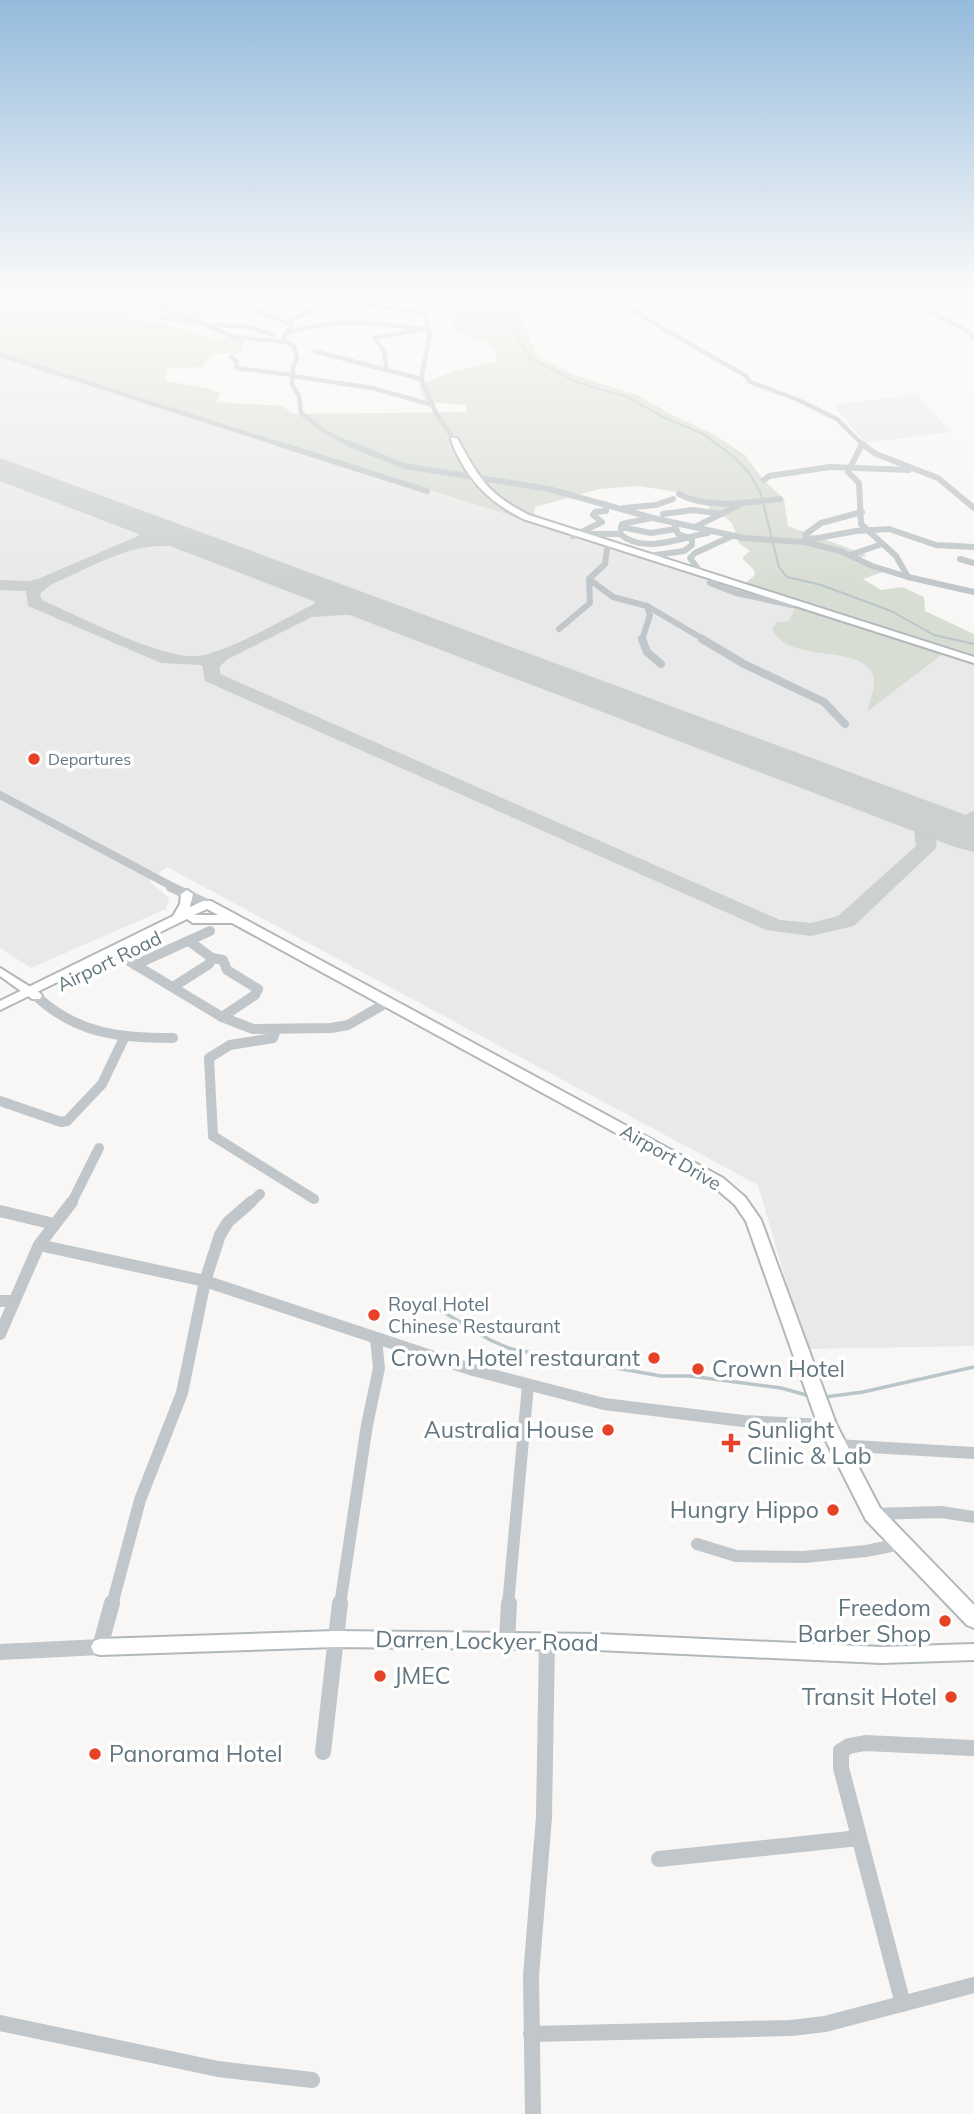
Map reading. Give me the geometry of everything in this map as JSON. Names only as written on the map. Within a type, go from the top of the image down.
[{"type":"main road","points":[[454,440],[473,477],[489,497],[526,517],[974,660]]},
{"type":"main road","points":[[177,920],[186,904],[187,894]]},
{"type":"main road","name":"Airport Drive","points":[[213,906],[708,1176],[740,1201],[760,1234],[835,1445],[873,1514],[974,1619]]},
{"type":"main road","name":"Airport Road","points":[[0,1006],[119,955],[193,919],[213,906]]},
{"type":"main road","name":"Airport Road","points":[[0,1014],[33,994],[177,920],[213,906]]},
{"type":"main road","points":[[193,919],[237,919]]},
{"type":"street","points":[[112,391],[427,491]]},
{"type":"street","points":[[296,391],[301,413],[324,431],[386,460],[538,486],[653,517],[675,526],[678,534],[692,539]]},
{"type":"street","points":[[380,391],[433,405]]},
{"type":"street","points":[[426,391],[454,440]]},
{"type":"street","points":[[773,391],[837,419],[876,454],[938,478],[974,508]]},
{"type":"street","points":[[862,444],[848,472],[859,483],[857,496],[862,512],[861,524],[896,556],[908,577]]},
{"type":"street","points":[[764,480],[812,469],[923,472]]},
{"type":"street","points":[[679,494],[694,501],[716,505],[745,500],[780,499]]},
{"type":"street","points":[[594,518],[610,516],[622,509],[661,504],[673,499]]},
{"type":"street","points":[[695,527],[745,500]]},
{"type":"street","points":[[594,518],[595,512],[606,511],[605,504]]},
{"type":"street","points":[[663,514],[693,510],[722,514]]},
{"type":"street","points":[[806,542],[806,534],[821,523],[862,512]]},
{"type":"street","points":[[619,532],[624,523],[653,517]]},
{"type":"street","points":[[594,518],[635,543],[675,542],[715,532]]},
{"type":"street","points":[[579,534],[602,522]]},
{"type":"street","points":[[579,534],[651,533],[675,526],[695,527],[732,536],[806,542],[908,577],[974,592]]},
{"type":"street","points":[[806,542],[866,530],[889,529],[942,546],[974,547]]},
{"type":"street","points":[[701,573],[690,558],[695,553],[732,536]]},
{"type":"street","points":[[649,556],[684,551],[692,545],[692,539]]},
{"type":"street","points":[[850,555],[882,544]]},
{"type":"street","points":[[559,629],[590,603],[589,579],[604,564],[607,549]]},
{"type":"street","points":[[961,558],[974,560]]},
{"type":"street","points":[[589,579],[613,597],[647,606],[744,664],[824,702],[845,724]]},
{"type":"street","points":[[716,580],[710,583],[736,593],[792,605]]},
{"type":"street","points":[[647,606],[650,615],[640,643],[647,653],[661,664]]},
{"type":"street","points":[[0,795],[213,906]]},
{"type":"street","points":[[135,965],[210,931]]},
{"type":"street","points":[[189,941],[212,958],[223,960],[227,970],[258,992],[222,1017]]},
{"type":"street","points":[[119,955],[222,1017],[253,1029],[348,1025],[388,1003]]},
{"type":"street","points":[[173,987],[209,964],[212,958]]},
{"type":"street","points":[[0,971],[50,1009],[97,1033],[124,1038],[173,1038]]},
{"type":"street","points":[[276,1030],[273,1038],[233,1045],[213,1053],[209,1058],[214,1136],[314,1199]]},
{"type":"street","points":[[0,1101],[61,1122],[67,1121],[96,1096],[110,1075],[124,1038]]},
{"type":"street","points":[[0,1334],[39,1245],[67,1211],[99,1148]]},
{"type":"street","points":[[100,1647],[140,1500],[182,1392],[205,1281],[223,1227],[260,1194]]},
{"type":"street","points":[[0,1211],[54,1224]]},
{"type":"street","points":[[39,1245],[205,1281],[376,1339],[528,1385],[604,1404],[743,1421],[827,1425]]},
{"type":"street","points":[[0,1301],[14,1301]]},
{"type":"street","points":[[323,1752],[335,1639],[367,1425],[379,1368],[376,1339]]},
{"type":"street","points":[[507,1643],[506,1618],[513,1569],[522,1420],[528,1385]]},
{"type":"street","points":[[835,1445],[974,1453]]},
{"type":"street","points":[[873,1514],[941,1512],[974,1517]]},
{"type":"street","points":[[697,1544],[736,1556],[804,1557],[866,1551],[901,1544]]},
{"type":"street","name":"Darren Lockyer Road","points":[[0,1651],[335,1639],[507,1643],[547,1641],[881,1655],[974,1652]]},
{"type":"street","points":[[533,2114],[531,1976],[544,1817],[547,1641]]},
{"type":"street","points":[[903,2004],[841,1768],[841,1751],[849,1746],[865,1743],[972,1748]]},
{"type":"street","points":[[659,1860],[859,1838]]},
{"type":"street","points":[[531,2034],[791,2028],[825,2024],[974,1985]]},
{"type":"street","points":[[0,2023],[218,2069],[312,2080]]},
{"type":"shaded area","points":[[0,391],[116,391],[974,663],[974,1346],[806,1349],[758,1185],[167,867],[149,881],[169,898],[166,909],[31,968],[0,948]]},
{"type":"shaded area","points":[[116,391],[214,391],[220,393],[216,402],[283,406],[293,414],[467,412],[466,405],[425,402],[421,391],[624,391],[638,395],[668,413],[713,434],[745,455],[762,478],[784,499],[788,526],[867,555],[853,561],[883,572],[863,579],[881,590],[902,587],[924,597],[925,611],[974,634],[974,663],[944,653],[868,711],[874,679],[868,667],[843,656],[794,647],[781,640],[772,629],[777,622],[789,621],[794,610],[790,603],[741,587],[755,575],[754,570],[742,558],[750,551],[739,543],[732,523],[723,515],[707,511],[711,504],[686,493],[637,486],[599,489],[535,507],[534,515],[554,522],[546,527]]},
{"type":"shaded area","points":[[916,394],[951,432],[865,443],[833,405]]},
{"type":"waterway","points":[[605,391],[627,397],[665,418],[703,434],[734,457],[750,474],[761,494],[779,567],[787,577],[821,585],[891,611],[934,635],[974,644]]},
{"type":"waterway","points":[[440,1310],[490,1340],[511,1349],[661,1376],[690,1376],[781,1388],[810,1396]]},
{"type":"waterway","points":[[825,1397],[863,1392],[974,1367]]},
{"type":"taxiway","points":[[44,582],[144,539],[149,530],[144,522]]},
{"type":"taxiway","points":[[136,544],[169,539],[194,540]]},
{"type":"taxiway","points":[[0,585],[29,586],[44,582]]},
{"type":"taxiway","points":[[44,582],[32,593],[34,603],[167,659],[197,661],[222,655]]},
{"type":"taxiway","points":[[222,655],[321,607],[325,597],[321,589]]},
{"type":"taxiway","points":[[314,613],[333,609],[375,608]]},
{"type":"taxiway","points":[[222,655],[211,665],[211,677],[774,925],[811,929],[846,921],[926,848],[926,833],[912,813]]},
{"type":"taxiway","points":[[959,831],[974,817]]},
{"type":"runway","points":[[0,469],[974,836]]},
{"type":"place","name":"Departures","points":[[34,759]]},
{"type":"place","name":"Royal Hotel Chinese Restaurant","points":[[374,1315]]},
{"type":"place","name":"Crown Hotel restaurant","points":[[654,1358]]},
{"type":"place","name":"Crown Hotel","points":[[698,1369]]},
{"type":"place","name":"Australia House","points":[[608,1430]]},
{"type":"place","name":"Sunlight Clinic & Lab","points":[[731,1443]]},
{"type":"place","name":"Hungry Hippo","points":[[833,1510]]},
{"type":"place","name":"Freedom Barber Shop","points":[[945,1621]]},
{"type":"place","name":"JMEC","points":[[380,1676]]},
{"type":"place","name":"Transit Hotel","points":[[951,1697]]},
{"type":"place","name":"Panorama Hotel","points":[[95,1754]]}]
